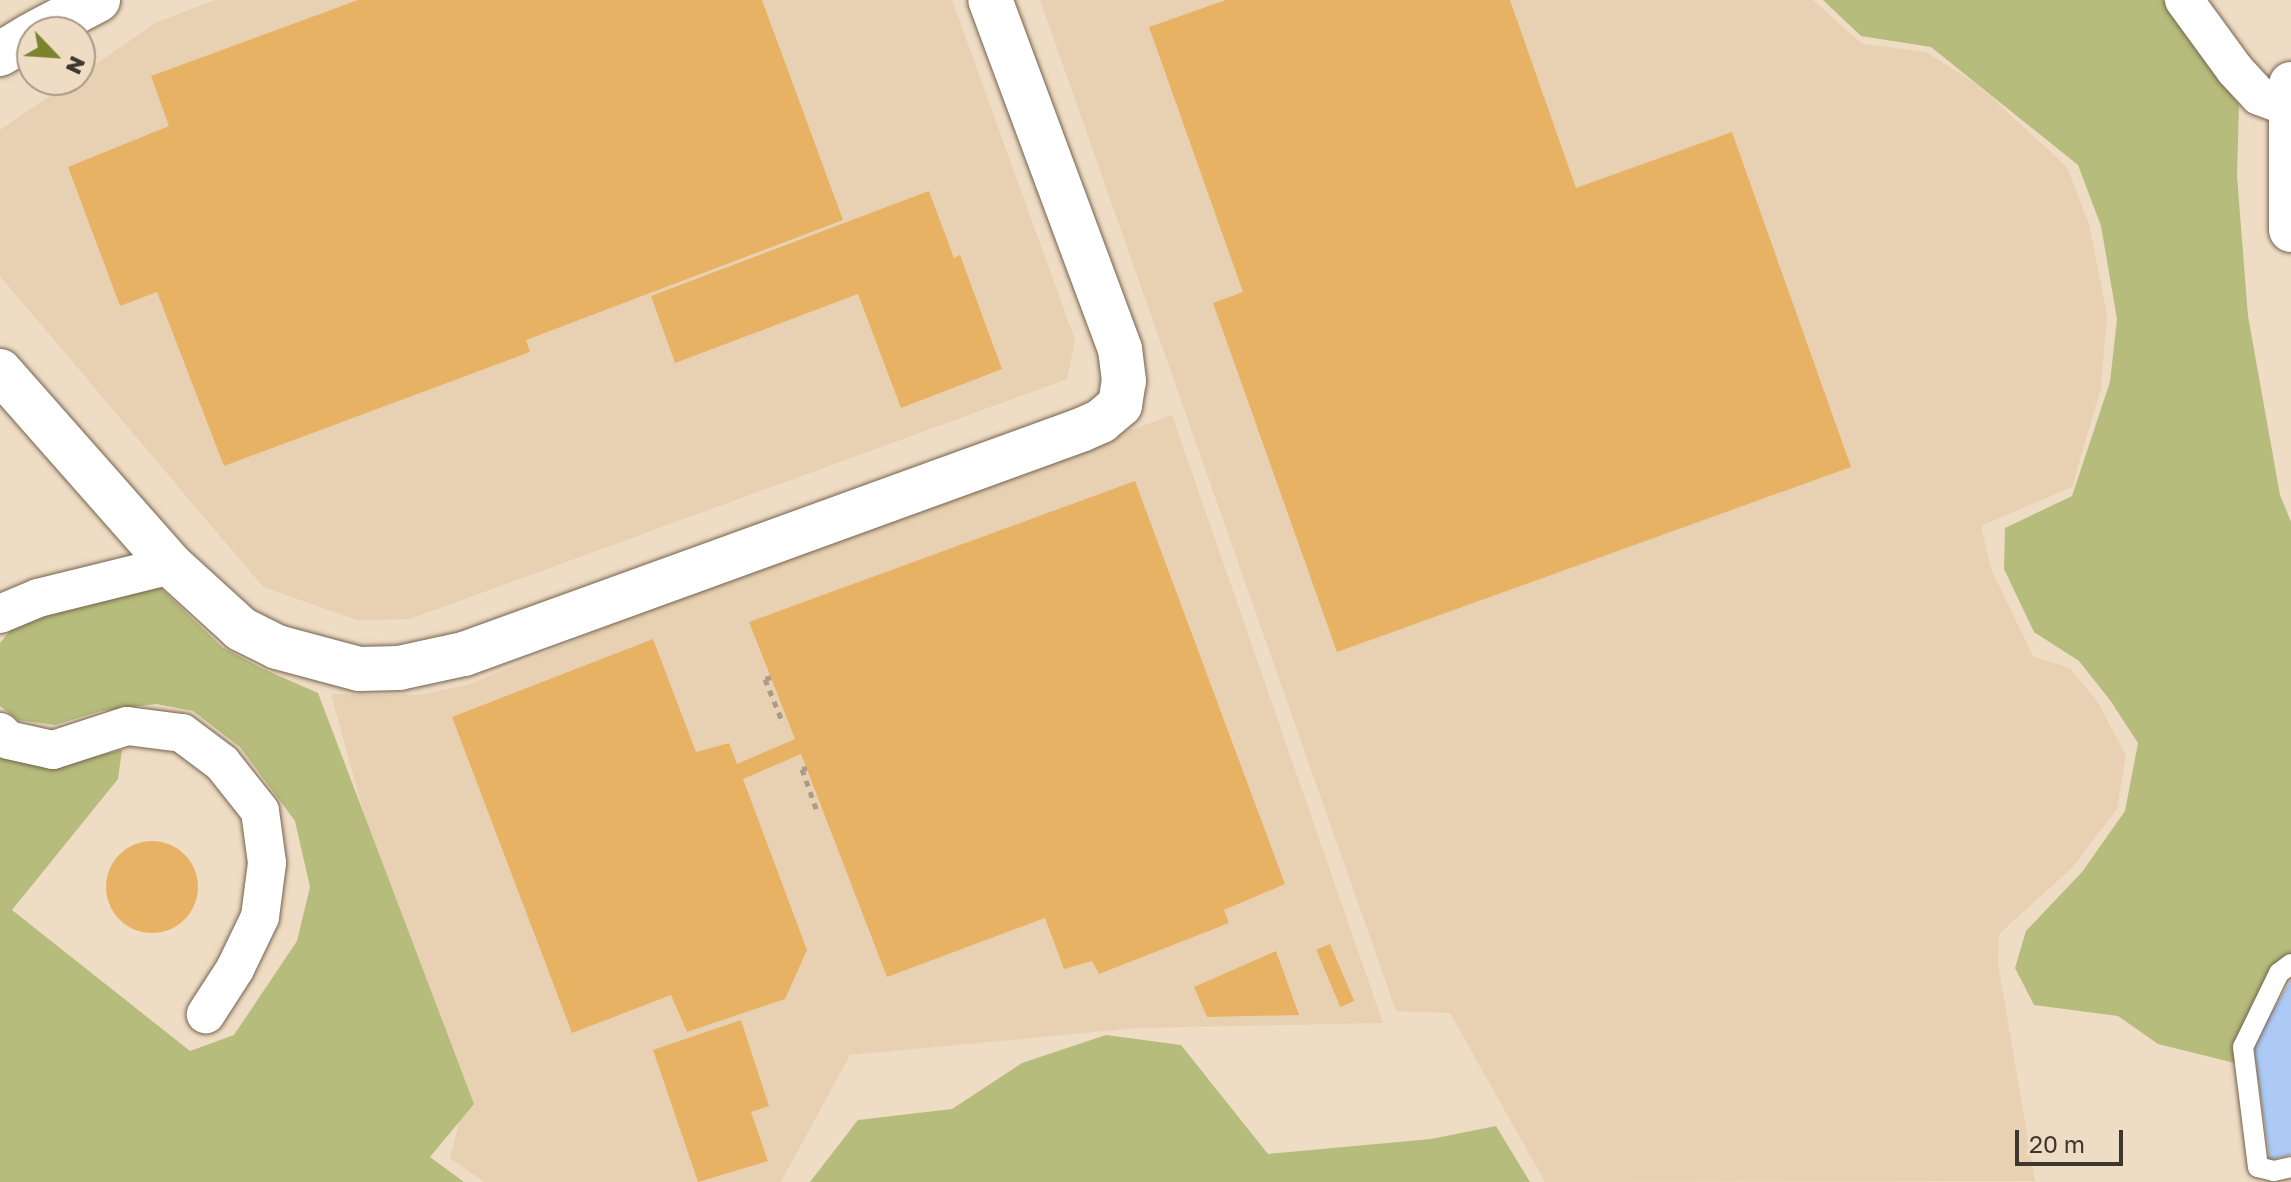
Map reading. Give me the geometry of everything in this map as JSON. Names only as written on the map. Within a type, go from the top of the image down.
[{"type":"street","points":[[67,16],[98,0]]},
{"type":"street","points":[[0,371],[171,565],[241,629],[277,647],[359,669],[399,668],[464,654],[1101,421],[1120,405],[1124,381],[1120,349],[990,0]]},
{"type":"street","points":[[2184,0],[2235,70],[2259,96],[2290,96],[2291,230]]},
{"type":"street","points":[[0,614],[38,598],[171,565]]},
{"type":"street","points":[[0,732],[8,740],[53,750],[127,726],[182,733],[222,763],[260,811],[267,863],[260,917],[206,1014]]},
{"type":"lane","points":[[2291,964],[2279,973],[2243,1047],[2258,1167],[2274,1171],[2291,1167]]},
{"type":"path","points":[[771,677],[765,679],[783,723]]},
{"type":"path","points":[[807,768],[802,769],[817,811]]},
{"type":"shaded area","points":[[215,0],[952,0],[1075,340],[1067,379],[410,619],[357,620],[263,587],[0,276],[0,130],[50,96],[96,96],[96,64],[157,22]]},
{"type":"shaded area","points":[[1040,0],[1813,0],[1862,44],[1926,52],[1979,86],[2067,167],[2089,224],[2107,315],[2101,388],[2072,487],[1981,526],[1991,569],[2033,656],[2070,668],[2099,704],[2126,756],[2117,809],[2073,867],[1999,934],[1998,964],[2035,1181],[1545,1182],[1450,1013],[1396,1011]]},
{"type":"shaded area","points":[[1172,415],[1383,1023],[1137,1028],[850,1055],[781,1182],[484,1182],[450,1158],[463,1109],[369,833],[331,694],[418,695],[467,685],[730,576]]},
{"type":"green space","points":[[1823,0],[2163,0],[2239,105],[2237,176],[2248,316],[2280,495],[2291,522],[2291,967],[2239,1064],[2158,1044],[2118,1016],[2034,1005],[2015,968],[2026,931],[2082,872],[2125,811],[2138,743],[2079,661],[2034,632],[2004,569],[2005,528],[2072,496],[2110,382],[2117,319],[2101,226],[2078,165],[1931,47],[1861,36]]},
{"type":"green space","points":[[154,582],[222,647],[318,693],[474,1104],[430,1157],[464,1182],[0,1182],[0,753],[57,765],[122,750],[118,779],[12,910],[190,1051],[234,1035],[297,941],[310,887],[295,821],[240,747],[193,711],[156,704],[101,711],[55,725],[18,720],[0,706],[0,643],[17,622]]},
{"type":"green space","points":[[1106,1035],[1181,1045],[1268,1154],[1431,1139],[1496,1126],[1530,1182],[810,1182],[858,1120],[952,1109],[1022,1063]]},
{"type":"water","points":[[2291,980],[2291,1155],[2270,1160],[2253,1044]]},
{"type":"building","points":[[358,0],[762,0],[843,220],[526,340],[530,352],[224,466],[157,292],[120,306],[68,167],[169,126],[151,76]]},
{"type":"building","points":[[1226,0],[1510,0],[1576,188],[1732,132],[1851,467],[1337,652],[1213,303],[1243,292],[1149,27]]},
{"type":"building","points":[[929,191],[954,258],[960,255],[1002,369],[901,408],[858,294],[675,363],[651,296]]},
{"type":"building","points":[[1135,481],[1285,884],[1224,910],[1229,923],[1099,974],[1092,961],[1064,969],[1045,918],[887,977],[801,754],[743,779],[807,950],[785,999],[687,1032],[671,995],[572,1033],[452,717],[653,639],[696,752],[729,743],[737,764],[795,739],[749,622]]},
{"type":"building","points":[[143,841],[161,841],[178,848],[191,861],[198,887],[191,913],[178,926],[161,933],[143,933],[126,926],[113,913],[106,896],[106,878],[113,861],[126,848]]},
{"type":"building","points":[[1330,944],[1354,1001],[1340,1007],[1316,950]]},
{"type":"building","points":[[1276,951],[1299,1015],[1207,1017],[1194,987]]},
{"type":"building","points":[[741,1020],[769,1106],[751,1112],[768,1161],[698,1182],[653,1050]]}]
